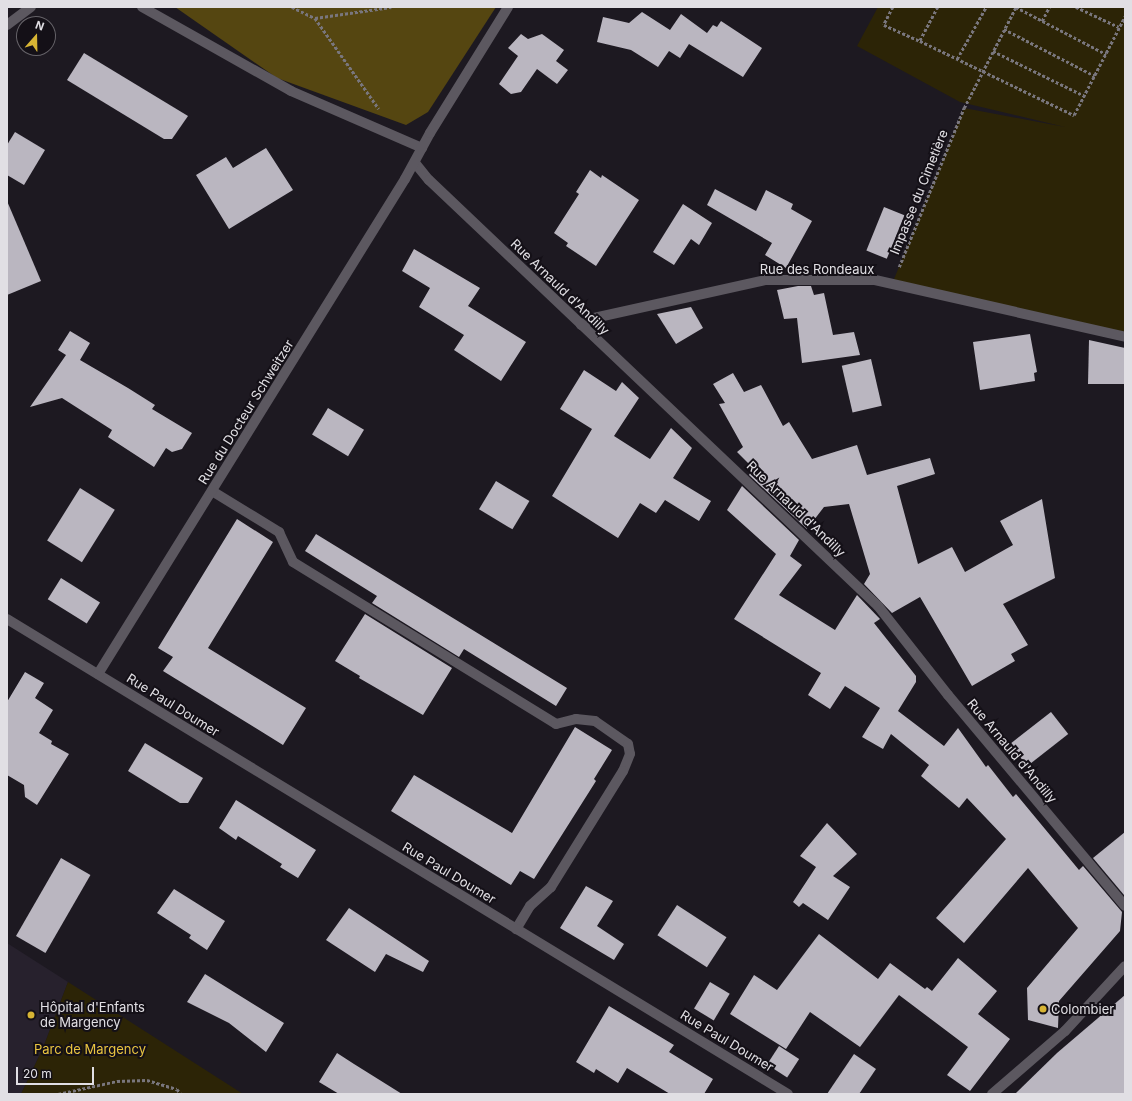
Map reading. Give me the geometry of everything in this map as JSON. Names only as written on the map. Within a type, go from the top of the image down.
[{"type":"street","points":[[7,25],[31,7]]},
{"type":"street","points":[[142,7],[291,91],[422,148]]},
{"type":"street","name":"Rue du Docteur Schweitzer","points":[[98,674],[415,163],[422,148],[508,7]]},
{"type":"street","name":"Rue Arnauld d'Andilly","points":[[415,163],[435,186],[878,606],[948,695],[1125,906]]},
{"type":"street","name":"Rue des Rondeaux","points":[[581,325],[594,318],[765,280],[875,280],[1125,337]]},
{"type":"street","points":[[212,491],[279,532],[293,562],[556,724],[576,719],[595,721],[628,744],[630,754],[623,771],[551,887],[530,906],[516,929]]},
{"type":"street","name":"Rue Paul Doumer","points":[[7,619],[788,1094]]},
{"type":"street","points":[[992,1094],[1065,1031],[1125,966]]},
{"type":"path","points":[[292,7],[315,18],[381,111]]},
{"type":"path","points":[[315,18],[391,7]]},
{"type":"path","points":[[894,7],[884,25],[1074,115],[1125,16]]},
{"type":"path","points":[[920,41],[938,7]]},
{"type":"path","points":[[957,59],[986,7]]},
{"type":"path","points":[[1016,7],[1106,54]]},
{"type":"path","name":"Impasse du Cimetière","points":[[892,284],[964,108],[1016,7]]},
{"type":"path","points":[[1042,21],[1049,7]]},
{"type":"path","points":[[1076,7],[1119,27]]},
{"type":"path","points":[[1004,30],[1095,76]]},
{"type":"path","points":[[994,51],[1085,96]]},
{"type":"path","points":[[58,1094],[117,1081],[147,1080],[177,1089],[181,1094]]},
{"type":"shaded area","points":[[175,7],[496,7],[428,112],[406,125],[277,78]]},
{"type":"shaded area","name":"Hôpital d'Enfants de Margency","points":[[7,943],[68,982],[43,1048],[21,1094],[7,1094]]},
{"type":"green space","points":[[878,7],[1125,7],[1125,338],[892,284],[964,108],[1065,127],[960,102],[857,46]]},
{"type":"green space","name":"Parc de Margency","points":[[68,982],[243,1094],[21,1094],[43,1048]]},
{"type":"building","points":[[642,12],[670,30],[681,14],[707,33],[713,25],[717,27],[721,21],[762,48],[743,77],[689,44],[680,58],[669,51],[658,67],[631,50],[597,42],[603,17],[629,23]]},
{"type":"building","points":[[521,34],[528,39],[542,34],[564,50],[556,61],[568,70],[557,84],[537,69],[521,92],[511,94],[499,84],[518,56],[508,48]]},
{"type":"building","points":[[84,53],[188,116],[172,139],[164,139],[67,80]]},
{"type":"building","points":[[15,132],[45,150],[24,185],[7,175],[7,145]]},
{"type":"building","points":[[266,148],[293,190],[229,229],[196,175],[226,157],[233,168]]},
{"type":"building","points":[[590,170],[601,178],[602,175],[639,200],[596,266],[566,246],[568,243],[554,233],[579,194],[576,192]]},
{"type":"building","points":[[715,189],[756,211],[766,190],[793,204],[791,209],[812,221],[786,268],[765,255],[772,243],[707,205]]},
{"type":"building","points":[[7,201],[41,281],[7,295]]},
{"type":"building","points":[[683,204],[712,223],[699,245],[691,239],[674,265],[653,252]]},
{"type":"building","points":[[884,207],[904,215],[887,259],[866,251]]},
{"type":"building","points":[[414,249],[480,288],[468,306],[526,342],[501,381],[454,350],[464,335],[419,307],[430,288],[402,271]]},
{"type":"building","points":[[798,286],[811,286],[814,295],[824,293],[833,335],[854,332],[860,355],[802,363],[797,318],[784,319],[777,290]]},
{"type":"building","points":[[691,307],[703,328],[676,344],[657,314]]},
{"type":"building","points":[[70,331],[90,343],[80,360],[155,405],[152,409],[192,433],[182,449],[172,452],[166,448],[154,467],[108,437],[112,430],[62,398],[30,407],[66,355],[58,350]]},
{"type":"building","points":[[1030,334],[1037,372],[1034,373],[1035,381],[980,390],[973,342]]},
{"type":"building","points":[[1089,340],[1125,348],[1125,384],[1088,384]]},
{"type":"building","points":[[871,359],[882,406],[853,413],[842,366]]},
{"type":"building","points":[[584,370],[616,391],[622,382],[639,398],[614,436],[650,459],[671,428],[692,448],[673,478],[711,501],[699,521],[665,500],[656,513],[640,503],[618,538],[552,496],[592,429],[560,409]]},
{"type":"building","points":[[733,373],[744,392],[761,385],[783,426],[789,422],[812,459],[857,445],[867,475],[930,458],[935,474],[897,486],[918,564],[952,547],[965,572],[1013,545],[1000,521],[1042,499],[1055,578],[1003,604],[1028,645],[1011,654],[1015,661],[972,686],[920,597],[892,613],[864,584],[870,574],[849,504],[824,507],[807,529],[749,475],[753,468],[737,452],[743,447],[719,404],[725,403],[713,384]]},
{"type":"building","points":[[328,408],[364,430],[348,456],[312,435]]},
{"type":"building","points":[[496,481],[529,501],[512,529],[479,509]]},
{"type":"building","points":[[742,486],[799,540],[790,556],[802,565],[779,595],[835,630],[857,595],[880,619],[874,623],[916,676],[916,682],[898,711],[944,746],[958,728],[986,767],[988,765],[1013,797],[1016,794],[1079,870],[1083,866],[1122,912],[1120,931],[1059,1001],[1058,1028],[1028,1020],[1027,988],[1078,928],[1028,868],[964,943],[936,918],[1006,839],[967,798],[959,808],[921,776],[929,765],[891,734],[883,749],[862,737],[880,708],[845,686],[830,709],[808,695],[821,673],[734,619],[776,554],[727,510]]},
{"type":"building","points":[[80,488],[115,510],[82,562],[47,541]]},
{"type":"building","points":[[237,519],[273,542],[208,648],[306,708],[283,745],[163,671],[173,657],[158,648]]},
{"type":"building","points":[[316,534],[567,688],[556,706],[464,649],[459,657],[372,603],[377,596],[305,551]]},
{"type":"building","points":[[61,578],[100,602],[87,624],[48,599]]},
{"type":"building","points":[[365,614],[452,668],[423,715],[359,678],[360,676],[335,661]]},
{"type":"building","points":[[25,672],[44,683],[35,698],[53,710],[39,733],[52,741],[51,744],[69,754],[37,805],[25,797],[24,785],[7,775],[7,702]]},
{"type":"building","points":[[1051,712],[1068,734],[1027,766],[1010,744]]},
{"type":"building","points":[[575,727],[612,750],[594,779],[596,781],[534,879],[520,871],[511,885],[391,811],[414,775],[512,833]]},
{"type":"building","points":[[145,743],[203,778],[188,803],[180,803],[128,771]]},
{"type":"building","points":[[236,800],[316,850],[298,878],[280,867],[282,864],[238,836],[236,840],[219,828]]},
{"type":"building","points":[[827,823],[857,854],[833,876],[850,887],[828,920],[803,903],[799,907],[793,902],[816,867],[800,856]]},
{"type":"building","points":[[1125,832],[1125,888],[1124,895],[1093,858]]},
{"type":"building","points":[[61,858],[90,875],[45,953],[16,936]]},
{"type":"building","points":[[586,886],[613,901],[597,926],[624,944],[614,960],[560,928]]},
{"type":"building","points":[[174,889],[225,921],[207,950],[189,938],[191,935],[157,913]]},
{"type":"building","points":[[677,905],[726,937],[707,967],[657,935]]},
{"type":"building","points":[[349,908],[429,961],[423,972],[386,954],[375,972],[326,940]]},
{"type":"building","points":[[819,934],[878,979],[890,963],[925,989],[927,987],[932,991],[958,958],[997,991],[978,1014],[1010,1039],[970,1091],[947,1075],[968,1047],[899,995],[860,1047],[810,1012],[786,1049],[730,1014],[754,975],[777,990]]},
{"type":"building","points":[[205,974],[284,1023],[266,1052],[229,1023],[187,1002]]},
{"type":"building","points":[[710,982],[730,994],[714,1020],[694,1009]]},
{"type":"building","points":[[1125,995],[1125,1094],[1015,1094],[1057,1053]]},
{"type":"building","points":[[609,1006],[674,1045],[669,1052],[713,1079],[704,1094],[670,1094],[627,1068],[618,1083],[596,1069],[594,1073],[576,1062]]},
{"type":"building","points":[[779,1046],[799,1059],[787,1078],[767,1064]]},
{"type":"building","points":[[337,1053],[402,1094],[339,1094],[319,1082]]},
{"type":"building","points":[[854,1054],[876,1069],[859,1094],[827,1094]]},
{"type":"place","name":"Colombier","points":[[1043,1009]]},
{"type":"place","name":"Hôpital d'Enfants de Margency","points":[[31,1015]]}]
